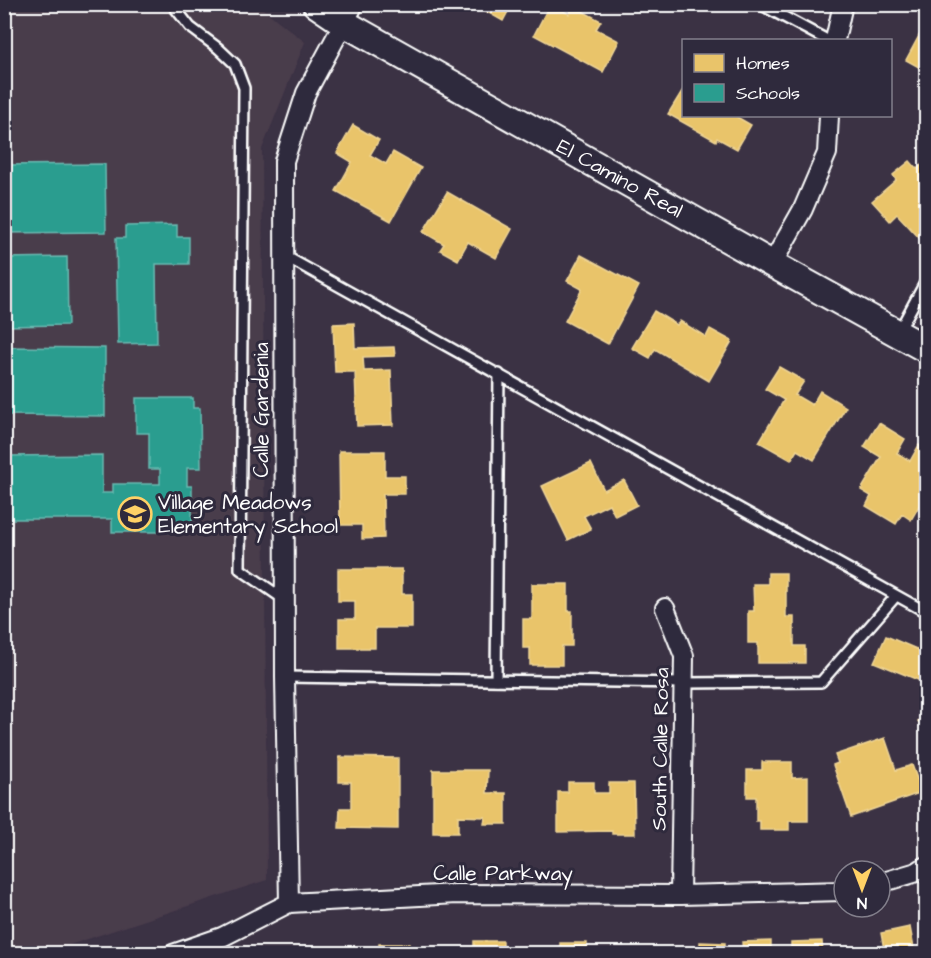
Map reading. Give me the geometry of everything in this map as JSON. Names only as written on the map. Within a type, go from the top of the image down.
[{"type":"street","name":"El Camino Real","points":[[316,4],[349,14],[772,264],[927,349]]},
{"type":"street","points":[[835,39],[843,4]]},
{"type":"street","name":"Calle Gardenia","points":[[289,903],[285,677],[284,160],[306,93],[349,14]]},
{"type":"street","points":[[772,264],[803,209],[827,153],[829,117]]},
{"type":"street","name":"South Calle Rosa","points":[[665,608],[684,656],[680,896]]},
{"type":"street","points":[[892,879],[917,872],[927,866]]},
{"type":"street","name":"Calle Parkway","points":[[173,954],[222,937],[289,903],[458,894],[680,896],[832,891]]},
{"type":"lane","points":[[172,4],[190,27],[235,64],[244,88],[240,569],[285,600]]},
{"type":"lane","points":[[760,4],[825,39]]},
{"type":"lane","points":[[283,255],[927,612]]},
{"type":"lane","points":[[898,333],[927,281]]},
{"type":"lane","points":[[496,681],[499,374]]},
{"type":"lane","points":[[285,677],[684,683],[821,681],[896,596]]},
{"type":"shaded area","name":"Village Meadows Elementary School","points":[[5,5],[258,5],[305,42],[262,149],[267,880],[45,953],[5,954]]},
{"type":"building: Homes","points":[[473,4],[512,4],[503,21]]},
{"type":"building: Homes","points":[[550,4],[569,14],[573,6],[601,21],[596,29],[619,41],[603,72],[534,35]]},
{"type":"building: Homes","points":[[920,34],[926,38],[926,71],[906,60]]},
{"type":"building: Homes","points":[[682,91],[682,117],[737,117],[751,125],[737,149],[717,138],[716,141],[668,114]]},
{"type":"building: Homes","points":[[353,125],[379,140],[370,155],[386,164],[393,152],[421,168],[391,221],[336,191],[352,162],[337,153]]},
{"type":"building: Homes","points":[[910,161],[917,169],[926,161],[926,239],[923,242],[897,214],[890,221],[872,201],[896,180],[893,175]]},
{"type":"building: Homes","points":[[447,192],[512,229],[496,258],[468,242],[458,260],[440,250],[444,244],[423,232]]},
{"type":"building: Homes","points":[[581,255],[639,286],[608,344],[565,321],[582,289],[567,281]]},
{"type":"building: Homes","points":[[654,311],[677,325],[680,321],[706,337],[710,329],[732,341],[709,381],[655,349],[650,358],[632,348]]},
{"type":"building: Homes","points":[[354,323],[355,348],[394,347],[395,356],[363,357],[364,371],[391,370],[393,425],[357,426],[355,372],[335,372],[333,324]]},
{"type":"building: Homes","points":[[779,367],[804,381],[795,395],[812,405],[820,391],[846,407],[814,460],[797,450],[791,460],[759,442],[784,400],[765,389]]},
{"type":"building: Homes","points":[[879,423],[905,439],[897,453],[910,461],[919,445],[926,449],[926,494],[911,520],[902,514],[896,524],[866,506],[871,496],[861,490],[881,457],[864,447]]},
{"type":"building: Homes","points":[[339,451],[385,451],[385,476],[405,476],[405,494],[383,494],[384,538],[362,539],[362,525],[340,525]]},
{"type":"building: Homes","points":[[591,463],[604,490],[624,480],[637,505],[615,516],[609,504],[584,516],[591,529],[568,540],[542,486]]},
{"type":"building: Homes","points":[[338,569],[402,569],[402,594],[412,594],[412,628],[375,628],[375,648],[339,648],[339,619],[355,619],[355,601],[338,601]]},
{"type":"building: Homes","points":[[768,573],[786,573],[786,617],[794,617],[794,646],[805,646],[805,663],[758,663],[758,643],[748,643],[748,611],[754,611],[753,584],[768,584]]},
{"type":"building: Homes","points":[[532,584],[568,584],[568,611],[572,611],[572,646],[562,646],[562,665],[530,665],[530,648],[523,648],[523,619],[532,619]]},
{"type":"building: Homes","points":[[886,636],[926,653],[926,673],[923,682],[874,662]]},
{"type":"building: Homes","points":[[926,713],[926,730],[918,721]]},
{"type":"building: Homes","points":[[885,738],[896,770],[912,765],[922,792],[851,817],[833,765],[838,763],[835,755]]},
{"type":"building: Homes","points":[[339,757],[398,758],[398,829],[339,828],[340,808],[351,808],[351,782],[339,782]]},
{"type":"building: Homes","points":[[762,762],[792,762],[792,778],[808,777],[808,821],[789,821],[789,830],[760,830],[760,821],[756,821],[756,797],[747,797],[747,770],[762,770]]},
{"type":"building: Homes","points":[[433,770],[488,770],[487,793],[506,793],[506,824],[484,824],[485,817],[458,816],[458,833],[433,833]]},
{"type":"building: Homes","points":[[568,782],[594,782],[594,793],[609,793],[609,783],[634,783],[635,834],[612,834],[612,831],[558,832],[558,792],[568,792]]},
{"type":"building: Homes","points":[[910,927],[915,954],[861,954],[884,949],[881,933]]},
{"type":"building: Homes","points":[[474,941],[503,941],[503,954],[474,954]]},
{"type":"building: Homes","points":[[771,941],[771,954],[743,954],[742,942]]},
{"type":"building: Homes","points":[[822,941],[823,954],[791,954],[791,942]]},
{"type":"building: Homes","points":[[700,942],[725,943],[725,954],[700,954]]},
{"type":"building: Homes","points":[[560,943],[587,943],[587,954],[560,954]]},
{"type":"building: Homes","points":[[379,944],[409,944],[409,954],[379,954]]},
{"type":"building: Schools","points":[[105,164],[106,232],[4,233],[4,165]]},
{"type":"building: Schools","points":[[177,225],[177,237],[189,237],[189,264],[156,264],[157,343],[118,344],[116,238],[125,238],[125,226]]},
{"type":"building: Schools","points":[[67,257],[68,325],[4,326],[4,258]]},
{"type":"building: Schools","points":[[4,347],[105,348],[105,416],[4,415]]},
{"type":"building: Schools","points":[[136,398],[193,398],[193,408],[200,408],[201,468],[187,468],[187,486],[192,486],[192,532],[112,532],[112,519],[4,519],[4,456],[102,455],[102,493],[113,493],[113,484],[160,484],[160,469],[149,469],[149,433],[136,433]]},
{"type":"place","name":"Village Meadows Elementary School","points":[[135,514]]}]
